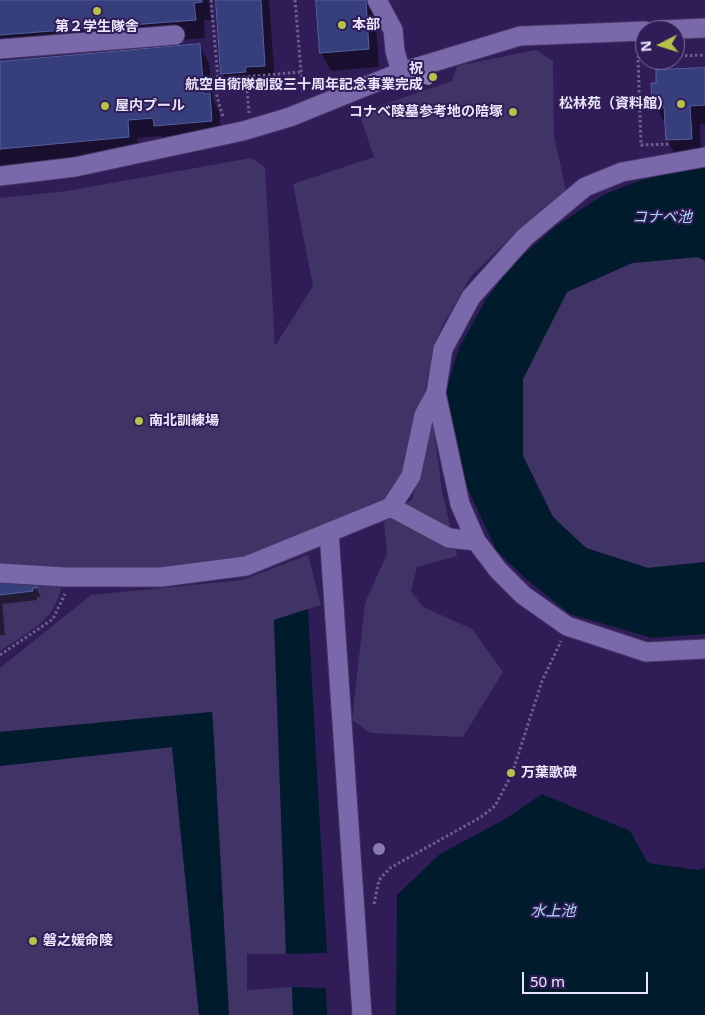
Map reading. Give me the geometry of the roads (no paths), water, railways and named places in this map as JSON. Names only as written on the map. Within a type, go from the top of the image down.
[{"type":"street","points":[[377,0],[393,30],[395,51],[401,72]]},
{"type":"street","points":[[685,29],[705,28]]},
{"type":"street","points":[[0,176],[75,167],[250,129],[304,112],[401,72],[520,36],[635,31]]},
{"type":"street","points":[[0,49],[175,35]]},
{"type":"street","points":[[0,573],[65,577],[161,577],[246,566],[391,508],[411,476],[424,415],[436,393],[443,349],[471,297],[525,237],[585,187],[622,172],[705,156]]},
{"type":"street","points":[[436,393],[460,504],[476,541],[498,570],[523,595],[567,626],[646,652],[705,649]]},
{"type":"street","points":[[391,508],[449,538],[476,541]]},
{"type":"street","points":[[328,532],[362,1015]]},
{"type":"water","name":"コナベ池","points":[[705,165],[705,261],[698,257],[632,263],[567,292],[523,379],[523,456],[553,517],[586,548],[648,568],[705,562],[705,634],[652,638],[570,614],[526,579],[496,550],[462,476],[446,391],[459,348],[487,298],[513,264],[556,226],[603,195],[641,180]]},
{"type":"water","points":[[308,609],[327,953],[286,954],[274,620]]},
{"type":"water","points":[[212,712],[229,1015],[199,1015],[172,747],[0,766],[0,732]]},
{"type":"water","name":"水上池","points":[[542,794],[630,831],[648,863],[698,870],[705,868],[705,1015],[396,1015],[397,895],[440,854],[507,818]]},
{"type":"water","points":[[292,987],[326,988],[327,1015],[293,1015]]},
{"type":"place","name":"第２学生隊舎","points":[[97,11]]},
{"type":"place","name":"本部","points":[[342,25]]},
{"type":"place","name":"祝 航空自衛隊創設三十周年記念事業完成","points":[[433,77]]},
{"type":"place","name":"松林苑（資料館）","points":[[681,104]]},
{"type":"place","name":"屋内プール","points":[[105,106]]},
{"type":"place","name":"コナベ陵墓参考地の陪塚","points":[[513,112]]},
{"type":"place","name":"南北訓練場","points":[[139,421]]},
{"type":"place","name":"万葉歌碑","points":[[511,773]]},
{"type":"place","name":"磐之媛命陵","points":[[33,941]]}]
